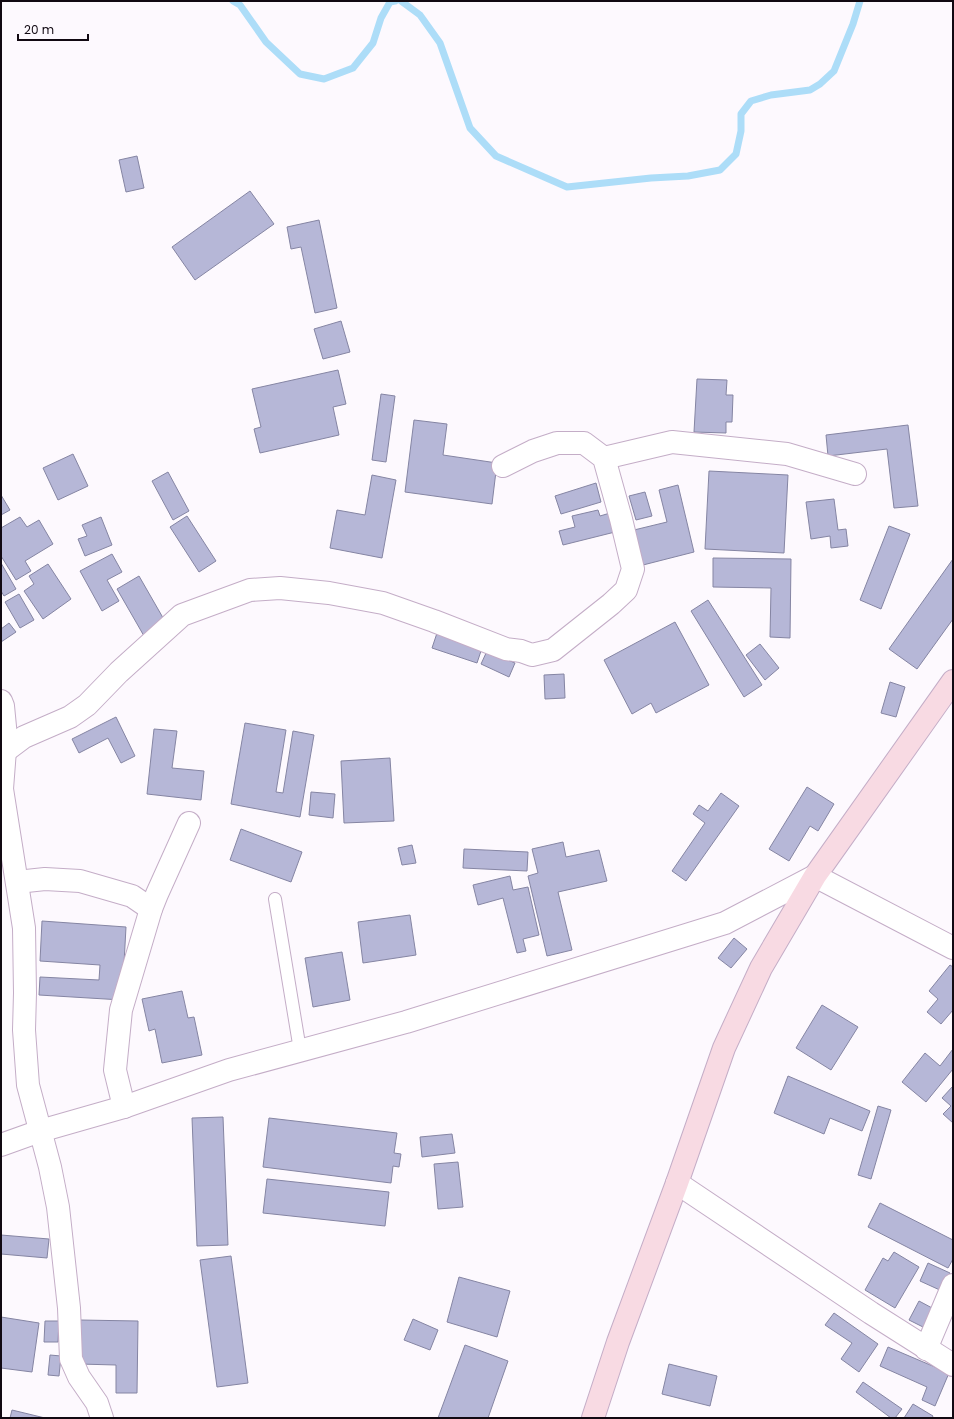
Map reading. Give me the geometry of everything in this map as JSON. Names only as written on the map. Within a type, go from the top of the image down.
[{"type":"main road","points":[[593,1418],[618,1342],[677,1183],[724,1048],[761,968],[815,876],[953,681]]},
{"type":"street","points":[[604,458],[672,442],[787,454],[855,474]]},
{"type":"street","points":[[4,752],[24,737],[70,717],[87,705],[119,672],[182,615],[250,590],[280,588],[329,593],[383,603],[506,649],[521,651],[532,655],[553,650],[612,604],[626,590],[633,569],[621,519],[604,458],[584,443],[557,443],[533,451],[503,466]]},
{"type":"street","points":[[1,701],[3,706],[6,737],[2,789],[24,928],[26,993],[24,1030],[28,1085],[50,1167],[58,1207],[69,1308],[71,1359],[79,1377],[97,1403],[102,1418]]},
{"type":"street","points":[[124,1107],[115,1070],[121,1010],[151,909],[189,823]]},
{"type":"street","points":[[1,1145],[40,1131],[124,1107],[228,1070],[421,1017],[725,922],[815,876],[953,948]]},
{"type":"street","points":[[17,882],[45,879],[80,881],[132,896],[151,909]]},
{"type":"street","points":[[677,1183],[871,1314],[953,1365]]},
{"type":"street","points":[[926,1349],[953,1285]]},
{"type":"lane","points":[[275,899],[300,1050]]},
{"type":"building","points":[[137,156],[144,188],[126,192],[119,160]]},
{"type":"building","points":[[250,191],[274,224],[195,280],[172,247]]},
{"type":"building","points":[[319,220],[337,308],[315,313],[301,247],[291,249],[287,227]]},
{"type":"building","points":[[341,321],[350,352],[323,359],[314,329]]},
{"type":"building","points":[[338,370],[346,404],[333,407],[339,435],[260,453],[254,429],[261,427],[252,389]]},
{"type":"building","points":[[697,379],[727,380],[726,395],[733,395],[732,422],[726,422],[726,433],[694,432]]},
{"type":"building","points":[[381,394],[395,396],[386,462],[372,460]]},
{"type":"building","points":[[414,420],[447,424],[443,455],[497,463],[492,504],[405,492]]},
{"type":"building","points":[[908,425],[918,506],[894,508],[887,449],[828,456],[826,435]]},
{"type":"building","points":[[73,454],[88,486],[58,500],[43,468]]},
{"type":"building","points":[[709,471],[788,475],[784,553],[705,549]]},
{"type":"building","points":[[168,472],[189,511],[173,520],[152,481]]},
{"type":"building","points":[[372,475],[396,480],[382,558],[330,548],[337,510],[365,515]]},
{"type":"building","points":[[596,483],[601,502],[561,514],[555,496]]},
{"type":"building","points":[[678,485],[694,552],[643,565],[634,530],[667,522],[659,490]]},
{"type":"building","points":[[645,492],[652,516],[636,520],[629,496]]},
{"type":"building","points":[[1,495],[10,510],[1,515]]},
{"type":"building","points":[[834,499],[838,530],[846,529],[848,546],[831,548],[830,536],[811,539],[806,502]]},
{"type":"building","points":[[598,510],[600,516],[610,513],[615,532],[563,545],[559,531],[575,527],[572,516]]},
{"type":"building","points":[[187,516],[216,561],[199,572],[170,527]]},
{"type":"building","points":[[20,517],[27,527],[39,520],[53,544],[25,561],[31,571],[16,580],[1,556],[1,528]]},
{"type":"building","points":[[101,517],[112,545],[85,556],[78,539],[87,536],[82,525]]},
{"type":"building","points":[[889,526],[910,534],[881,609],[860,600]]},
{"type":"building","points":[[112,554],[122,572],[107,580],[119,601],[102,611],[80,571]]},
{"type":"building","points":[[713,558],[791,559],[790,638],[770,637],[771,588],[713,587]]},
{"type":"building","points":[[953,559],[953,619],[917,669],[889,649]]},
{"type":"building","points":[[1,563],[16,589],[4,596],[1,591]]},
{"type":"building","points":[[48,564],[71,599],[43,619],[24,591],[34,584],[29,576]]},
{"type":"building","points":[[139,576],[166,623],[144,636],[117,589]]},
{"type":"building","points":[[19,594],[34,620],[20,628],[5,602]]},
{"type":"building","points":[[708,600],[762,685],[744,697],[691,611]]},
{"type":"building","points":[[675,622],[709,685],[656,713],[651,703],[632,714],[604,660]]},
{"type":"building","points":[[9,623],[16,632],[1,642],[1,629]]},
{"type":"building","points":[[437,633],[482,648],[477,663],[432,648]]},
{"type":"building","points":[[760,644],[779,668],[765,680],[746,655]]},
{"type":"building","points":[[487,651],[515,663],[509,677],[481,664]]},
{"type":"building","points":[[564,674],[565,698],[545,699],[544,675]]},
{"type":"building","points":[[890,682],[905,687],[896,717],[881,713]]},
{"type":"building","points":[[116,717],[135,756],[121,763],[108,738],[79,753],[72,739]]},
{"type":"building","points":[[245,723],[286,730],[276,792],[283,793],[293,731],[314,735],[300,817],[231,804]]},
{"type":"building","points":[[154,729],[177,731],[172,768],[204,771],[201,800],[147,794]]},
{"type":"building","points":[[390,758],[394,821],[344,823],[341,761]]},
{"type":"building","points":[[807,787],[834,804],[818,831],[810,826],[789,861],[769,849]]},
{"type":"building","points":[[311,792],[335,794],[333,818],[309,815]]},
{"type":"building","points":[[721,793],[739,806],[686,881],[672,871],[705,823],[693,814],[699,805],[708,811]]},
{"type":"building","points":[[241,829],[302,852],[291,882],[230,860]]},
{"type":"building","points":[[563,842],[566,857],[599,850],[607,881],[558,892],[572,950],[547,956],[528,876],[538,873],[532,849]]},
{"type":"building","points":[[412,845],[416,863],[402,865],[398,848]]},
{"type":"building","points":[[464,849],[528,852],[527,871],[463,868]]},
{"type":"building","points":[[510,876],[513,890],[528,887],[539,935],[523,939],[526,951],[517,953],[503,898],[478,905],[473,885]]},
{"type":"building","points":[[410,915],[416,955],[363,963],[358,922]]},
{"type":"building","points":[[42,921],[126,927],[122,1000],[39,995],[40,977],[99,980],[100,965],[40,961]]},
{"type":"building","points":[[734,938],[747,949],[731,968],[718,958]]},
{"type":"building","points":[[342,952],[350,1000],[313,1007],[305,958]]},
{"type":"building","points":[[950,965],[953,967],[953,1010],[941,1024],[927,1012],[938,999],[929,991]]},
{"type":"building","points":[[182,991],[188,1018],[194,1017],[202,1055],[162,1063],[155,1029],[149,1031],[142,999]]},
{"type":"building","points":[[822,1005],[858,1027],[831,1070],[796,1048]]},
{"type":"building","points":[[953,1049],[953,1069],[926,1102],[902,1082],[925,1053],[940,1066]]},
{"type":"building","points":[[788,1076],[870,1111],[862,1131],[830,1118],[824,1134],[774,1113]]},
{"type":"building","points":[[953,1086],[953,1123],[943,1114],[951,1106],[942,1098]]},
{"type":"building","points":[[878,1106],[891,1110],[871,1179],[858,1175]]},
{"type":"building","points":[[223,1117],[228,1245],[197,1246],[192,1118]]},
{"type":"building","points":[[269,1118],[397,1133],[394,1153],[401,1154],[399,1167],[393,1166],[391,1183],[263,1167]]},
{"type":"building","points":[[452,1134],[455,1153],[422,1157],[420,1137]]},
{"type":"building","points":[[458,1162],[463,1207],[438,1209],[434,1164]]},
{"type":"building","points":[[267,1179],[389,1192],[385,1226],[263,1213]]},
{"type":"building","points":[[880,1203],[953,1240],[953,1259],[948,1268],[868,1227]]},
{"type":"building","points":[[1,1235],[49,1239],[47,1258],[1,1254]]},
{"type":"building","points":[[894,1252],[919,1267],[895,1308],[865,1290],[883,1258],[888,1261]]},
{"type":"building","points":[[231,1256],[248,1383],[217,1387],[200,1260]]},
{"type":"building","points":[[928,1263],[950,1273],[942,1291],[920,1281]]},
{"type":"building","points":[[459,1277],[510,1291],[497,1337],[447,1322]]},
{"type":"building","points":[[919,1301],[934,1309],[925,1328],[909,1320]]},
{"type":"building","points":[[834,1313],[878,1344],[859,1372],[841,1359],[852,1343],[825,1325]]},
{"type":"building","points":[[1,1317],[39,1323],[32,1372],[1,1368]]},
{"type":"building","points":[[413,1319],[438,1330],[430,1350],[404,1340]]},
{"type":"building","points":[[80,1320],[138,1321],[137,1393],[116,1393],[116,1365],[79,1364]]},
{"type":"building","points":[[45,1321],[59,1321],[58,1342],[44,1342]]},
{"type":"building","points":[[465,1345],[508,1361],[488,1418],[438,1418]]},
{"type":"building","points":[[888,1347],[949,1373],[935,1406],[922,1400],[927,1387],[880,1366]]},
{"type":"building","points":[[50,1355],[61,1356],[59,1376],[48,1375]]},
{"type":"building","points":[[669,1364],[717,1376],[710,1406],[662,1394]]},
{"type":"building","points":[[863,1382],[902,1409],[895,1418],[891,1418],[856,1392]]},
{"type":"building","points":[[913,1404],[933,1416],[932,1418],[904,1418]]},
{"type":"building","points":[[12,1410],[45,1418],[10,1418]]},
{"type":"waterway","points":[[233,1],[240,5],[266,42],[300,74],[324,79],[353,68],[373,43],[381,18],[390,2],[395,1]]},
{"type":"waterway","points":[[401,1],[420,15],[440,43],[470,128],[496,156],[567,187],[651,178],[688,176],[720,170],[736,154],[741,131],[741,114],[751,101],[771,95],[810,90],[820,84],[834,71],[853,24],[860,1]]}]
